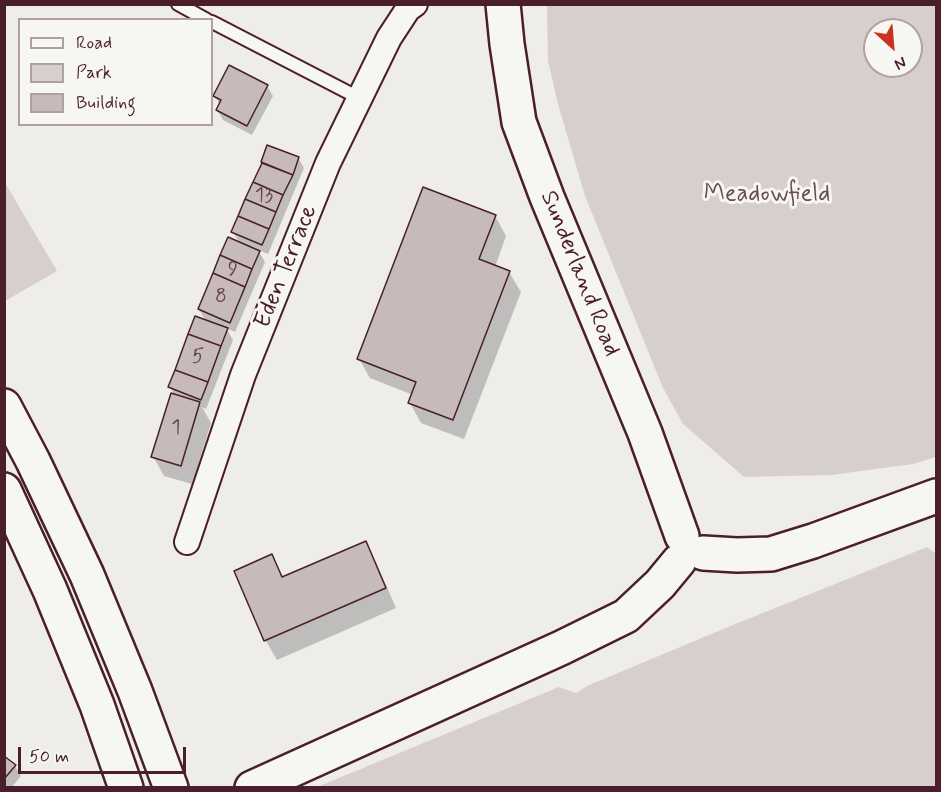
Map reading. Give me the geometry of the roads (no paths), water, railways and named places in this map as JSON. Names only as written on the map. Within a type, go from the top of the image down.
[{"type":"main road","name":"Sunderland Road","points":[[503,4],[519,122],[547,197],[645,433],[688,550]]},
{"type":"main road","points":[[4,406],[87,575],[135,691],[171,788]]},
{"type":"main road","points":[[4,490],[54,600],[97,705],[126,788]]},
{"type":"main road","points":[[260,784],[561,648],[626,616],[660,584],[688,550],[737,555],[771,554],[813,542],[936,496]]},
{"type":"street","name":"Eden Terrace","points":[[187,542],[243,375],[328,163],[389,38],[408,9],[415,4]]},
{"type":"lane","points":[[178,4],[203,18]]},
{"type":"lane","points":[[213,23],[359,98]]},
{"type":"park label","name":"Meadowfield","points":[[767,195]]}]
